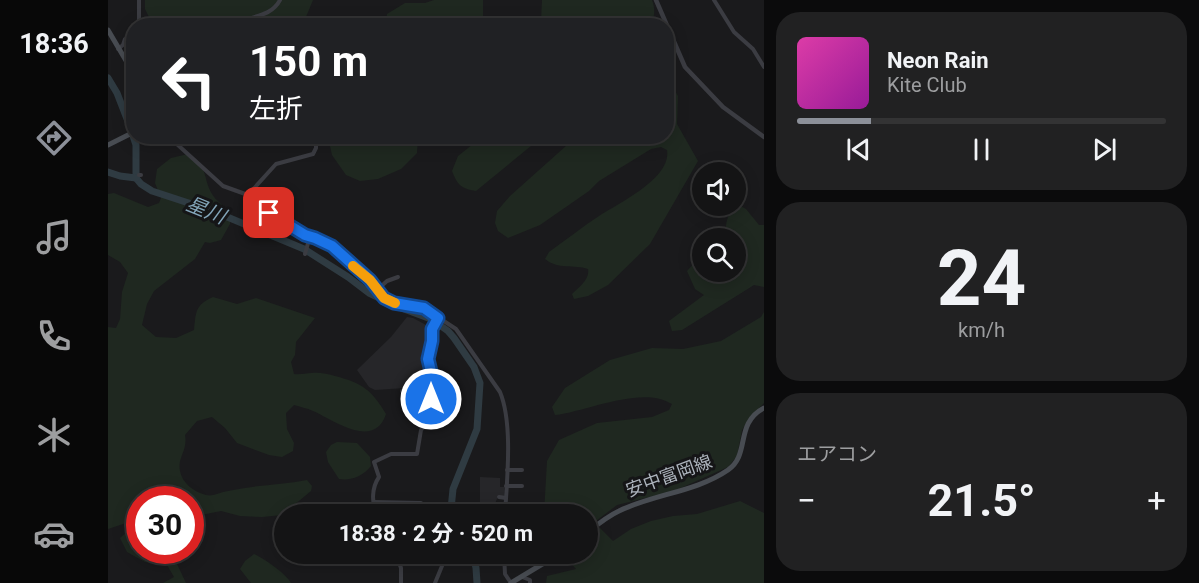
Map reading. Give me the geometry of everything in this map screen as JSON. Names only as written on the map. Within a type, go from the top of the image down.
[{"type":"main road","points":[[108,30],[126,61]]},
{"type":"main road","points":[[108,145],[126,136]]},
{"type":"main road","name":"安中富岡線","points":[[598,525],[618,512],[674,493],[730,469],[739,457],[744,431],[755,414],[764,408]]},
{"type":"main road","points":[[511,583],[542,564]]},
{"type":"street","points":[[139,0],[139,18]]},
{"type":"street","points":[[253,18],[272,11],[280,0]]},
{"type":"street","points":[[656,0],[664,18]]},
{"type":"street","points":[[714,0],[734,32],[753,49],[764,67]]},
{"type":"street","points":[[118,49],[126,39]]},
{"type":"street","points":[[674,42],[685,67],[723,106],[764,137]]},
{"type":"street","points":[[177,144],[223,186],[248,195],[269,213],[332,246],[370,280],[384,298],[394,303],[424,308],[456,329],[500,392],[504,403],[507,470],[506,504]]},
{"type":"street","points":[[248,195],[276,164],[308,157],[313,154],[316,144]]},
{"type":"street","points":[[305,254],[310,236]]},
{"type":"street","points":[[377,290],[387,281],[398,277]]},
{"type":"street","points":[[422,504],[374,502],[374,485],[379,477],[374,462],[391,454],[417,454],[421,430],[428,422],[431,411],[433,382],[428,359],[434,325],[438,318]]},
{"type":"street","points":[[402,391],[433,382]]},
{"type":"street","points":[[507,470],[522,470]]},
{"type":"street","points":[[506,486],[522,486]]},
{"type":"street","points":[[499,497],[506,498]]},
{"type":"street","points":[[400,564],[401,583]]},
{"type":"street","points":[[435,583],[442,564]]},
{"type":"street","points":[[504,564],[505,574],[511,583]]},
{"type":"street","points":[[522,576],[530,580],[530,583]]},
{"type":"shaded area","points":[[145,0],[313,0],[306,18],[150,18],[145,9]]},
{"type":"shaded area","points":[[434,0],[483,0],[483,17],[386,18],[387,14],[405,3],[425,3]]},
{"type":"shaded area","points":[[542,0],[652,0],[654,6],[653,18],[541,18]]},
{"type":"shaded area","points":[[674,89],[678,96],[677,124],[698,161],[692,162],[692,171],[650,244],[608,285],[588,296],[574,299],[572,294],[586,280],[588,269],[561,266],[545,259],[549,252],[653,180],[666,160],[667,150],[661,147],[651,149],[599,181],[589,191],[540,225],[508,238],[498,231],[495,223],[497,211],[510,196],[568,144],[674,144]]},
{"type":"shaded area","points":[[330,144],[418,144],[417,153],[401,169],[378,179],[360,181],[346,175],[332,155]]},
{"type":"shaded area","points":[[473,144],[533,144],[476,191],[460,185],[456,179],[452,171],[458,156]]},
{"type":"shaded area","points":[[188,154],[199,163],[214,197],[230,210],[230,224],[221,240],[205,242],[195,259],[154,291],[147,304],[142,325],[156,337],[176,338],[194,330],[195,318],[200,306],[213,297],[237,304],[256,298],[315,318],[296,342],[295,355],[291,362],[294,374],[321,373],[359,385],[371,393],[386,414],[380,425],[372,430],[363,431],[341,425],[311,410],[294,405],[286,413],[287,429],[294,443],[293,451],[282,457],[269,455],[237,443],[212,417],[197,421],[185,435],[186,440],[179,466],[183,479],[190,486],[126,486],[126,523],[108,529],[108,327],[116,328],[120,319],[122,292],[128,273],[120,262],[108,255],[108,194],[114,193],[148,207],[159,203],[161,198],[155,183],[157,169],[171,158]]},
{"type":"shaded area","points":[[746,209],[759,225],[764,225],[764,287],[754,285],[682,330],[672,331],[669,321],[704,295],[695,289],[687,271],[692,266],[692,282],[746,282],[746,228],[726,228],[728,216],[746,216]]},
{"type":"shaded area","points":[[764,312],[764,403],[742,430],[737,456],[728,467],[674,491],[617,505],[598,519],[598,504],[545,504],[547,461],[559,440],[597,423],[652,417],[669,410],[672,404],[646,397],[630,398],[555,415],[552,407],[565,388],[610,360],[652,348],[683,349],[721,341],[761,317]]},
{"type":"shaded area","points":[[407,317],[428,326],[430,335],[428,354],[424,359],[428,379],[405,388],[375,390],[369,387],[357,370],[391,337]]},
{"type":"shaded area","points":[[337,442],[357,443],[370,457],[371,466],[357,477],[339,479],[328,462],[326,452],[331,445]]},
{"type":"shaded area","points":[[480,477],[500,478],[500,487],[504,487],[504,496],[498,496],[495,504],[480,504]]},
{"type":"shaded area","points":[[307,480],[312,486],[311,491],[295,504],[274,504],[274,516],[240,516],[221,511],[204,514],[204,494]]},
{"type":"shaded area","points":[[740,501],[764,513],[764,583],[546,583],[547,576],[576,569],[572,564],[598,564],[598,529],[600,528],[613,541],[631,529],[651,521],[697,514]]},
{"type":"shaded area","points":[[126,533],[126,550],[120,538]]},
{"type":"shaded area","points":[[254,554],[264,559],[291,583],[251,583],[240,569],[245,561]]},
{"type":"shaded area","points":[[160,564],[177,564],[186,583],[163,583],[174,577],[167,565]]},
{"type":"waterway","name":"星川","points":[[108,78],[126,116]]},
{"type":"waterway","name":"星川","points":[[136,144],[136,178],[152,191],[213,211],[304,249],[369,293],[431,319],[448,331],[474,367],[480,383],[477,429],[453,489],[452,504]]},
{"type":"waterway","points":[[108,172],[136,178]]},
{"type":"waterway","name":"星川","points":[[475,564],[477,583]]},
{"type":"slow traffic","points":[[353,266],[370,280],[384,298],[395,303]]},
{"type":"route","points":[[269,213],[305,235],[332,246],[370,280],[384,298],[394,303],[424,308],[438,318],[432,329],[428,359],[433,380],[431,399]]}]
